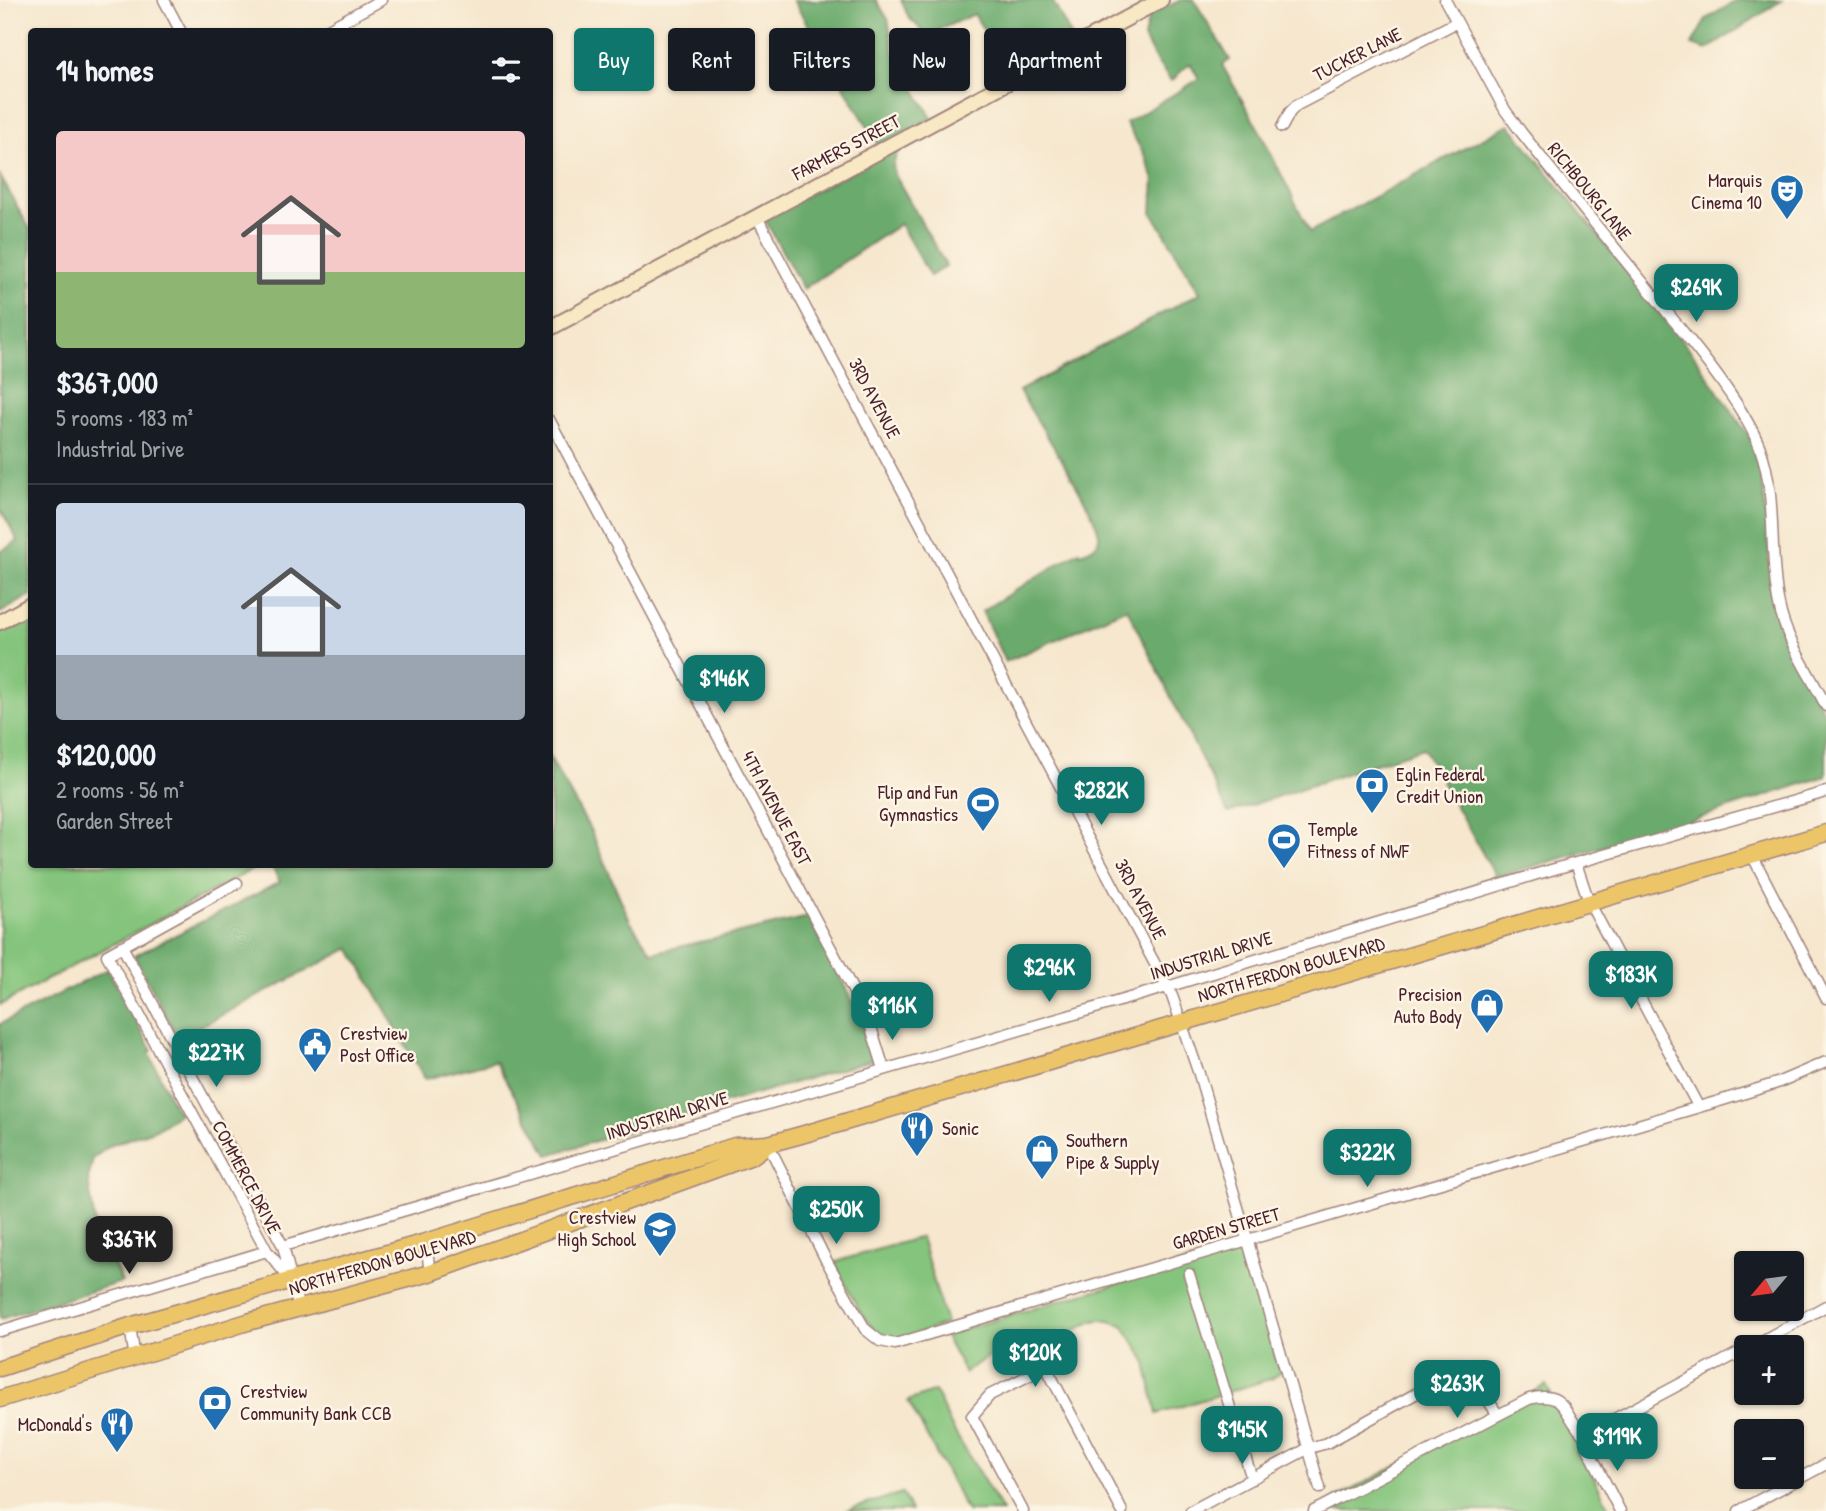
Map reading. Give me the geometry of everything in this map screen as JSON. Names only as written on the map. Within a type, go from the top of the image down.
[{"type":"main road","name":"NORTH FERDON BOULEVARD","points":[[0,1368],[131,1326],[426,1242],[735,1146],[768,1144],[1826,833]]},
{"type":"main road","name":"NORTH FERDON BOULEVARD","points":[[0,1399],[248,1322],[430,1273],[752,1156],[768,1144]]},
{"type":"street","points":[[164,0],[179,28]]},
{"type":"street","points":[[330,28],[381,0]]},
{"type":"street","name":"FARMERS STREET","points":[[553,326],[1161,0]]},
{"type":"street","name":"RICHBOURG LANE","points":[[1445,0],[1505,110],[1698,351],[1755,436],[1767,479],[1780,612],[1790,639],[1826,706]]},
{"type":"street","name":"TUCKER LANE","points":[[1282,127],[1290,112],[1311,97],[1457,22]]},
{"type":"street","name":"3RD AVENUE","points":[[757,217],[1167,987],[1182,1023],[1320,1488]]},
{"type":"street","name":"4TH AVENUE EAST","points":[[553,427],[843,971],[870,1024],[884,1069]]},
{"type":"street","points":[[0,621],[28,606]]},
{"type":"street","name":"INDUSTRIAL DRIVE","points":[[283,1246],[1167,987],[1576,863],[1826,792]]},
{"type":"street","points":[[1752,855],[1826,998]]},
{"type":"street","points":[[1576,863],[1589,902],[1698,1106]]},
{"type":"street","name":"COMMERCE DRIVE","points":[[237,883],[107,954],[267,1251],[290,1279]]},
{"type":"street","name":"COMMERCE DRIVE","points":[[122,946],[283,1246],[299,1309]]},
{"type":"street","points":[[168,1068],[183,1060]]},
{"type":"street","name":"GARDEN STREET","points":[[768,1144],[826,1260],[865,1329],[885,1342],[895,1344],[1777,1083],[1826,1062]]},
{"type":"street","points":[[234,1190],[249,1182]]},
{"type":"street","points":[[426,1242],[430,1273]]},
{"type":"street","points":[[0,1331],[267,1251]]},
{"type":"street","points":[[1189,1274],[1251,1479]]},
{"type":"street","points":[[1772,1335],[1826,1306]]},
{"type":"street","points":[[131,1326],[135,1359]]},
{"type":"street","points":[[1620,1511],[1586,1445],[1587,1438],[1607,1423],[1734,1355]]},
{"type":"street","points":[[1023,1511],[972,1416],[990,1395],[1045,1367],[1122,1511]]},
{"type":"street","points":[[1191,1511],[1309,1448],[1327,1443],[1453,1373],[1471,1375],[1498,1415]]},
{"type":"street","points":[[1314,1511],[1529,1399],[1550,1397],[1563,1404],[1578,1430],[1587,1438]]},
{"type":"street","points":[[1739,1511],[1826,1464]]},
{"type":"green space","points":[[793,0],[876,0],[888,19],[890,28],[889,91],[916,91],[932,118],[879,146],[847,91],[875,91],[875,28],[809,28]]},
{"type":"green space","points":[[901,0],[1052,0],[1067,28],[984,28],[984,30],[974,14],[943,28],[920,28],[909,18]]},
{"type":"green space","points":[[1181,0],[1194,0],[1230,60],[1222,65],[1258,128],[1310,232],[1509,124],[1693,354],[1750,438],[1764,494],[1773,605],[1786,641],[1826,716],[1826,776],[1666,829],[1496,877],[1423,748],[1228,813],[1127,608],[1005,662],[982,611],[1079,551],[1080,553],[1092,548],[1099,537],[1089,509],[1019,391],[1200,293],[1152,212],[1154,180],[1145,156],[1126,123],[1199,79],[1191,64],[1171,81],[1144,38],[1149,15]]},
{"type":"green space","points":[[1738,0],[1782,0],[1707,50],[1692,45],[1706,19]]},
{"type":"green space","points":[[899,146],[893,166],[895,175],[946,266],[930,276],[900,224],[803,289],[764,218]]},
{"type":"green space","points":[[0,176],[28,226],[28,597],[0,613],[0,552],[18,541],[0,508]]},
{"type":"green space","points":[[28,616],[28,868],[253,869],[0,1005],[0,631]]},
{"type":"green space","points":[[553,763],[591,831],[630,921],[652,953],[809,917],[856,1008],[875,1059],[548,1155],[495,1061],[425,1079],[350,948],[178,1038],[134,956],[280,882],[273,868],[553,868]]},
{"type":"green space","points":[[108,969],[152,1051],[149,1053],[174,1106],[180,1113],[156,1129],[111,1145],[93,1158],[88,1180],[95,1223],[122,1282],[0,1319],[0,1024]]},
{"type":"green space","points":[[921,1237],[946,1324],[906,1337],[883,1336],[858,1308],[834,1262]]},
{"type":"green space","points":[[1244,1246],[1280,1372],[1273,1378],[1157,1414],[1145,1359],[1123,1325],[1101,1320],[1086,1324],[1061,1337],[998,1353],[965,1373],[944,1335]]},
{"type":"green space","points":[[1546,1385],[1611,1511],[1312,1511],[1505,1409]]},
{"type":"green space","points":[[935,1391],[951,1426],[1002,1511],[967,1511],[908,1401]]},
{"type":"green space","points":[[902,1493],[911,1511],[845,1511]]},
{"type":"place","name":"Marquis Cinema 10","points":[[1787,221]]},
{"type":"place","name":"Eglin Federal Credit Union","points":[[1372,815]]},
{"type":"place","name":"Flip and Fun Gymnastics","points":[[983,833]]},
{"type":"place","name":"Temple Fitness of NWF","points":[[1284,870]]},
{"type":"place","name":"Precision Auto Body","points":[[1487,1035]]},
{"type":"place","name":"Crestview Post Office","points":[[315,1074]]},
{"type":"place","name":"Sonic","points":[[917,1158]]},
{"type":"place","name":"Southern Pipe & Supply","points":[[1042,1181]]},
{"type":"place","name":"Crestview High School","points":[[660,1258]]},
{"type":"place","name":"Crestview Community Bank CCB","points":[[215,1432]]},
{"type":"place","name":"McDonald's","points":[[117,1454]]}]
